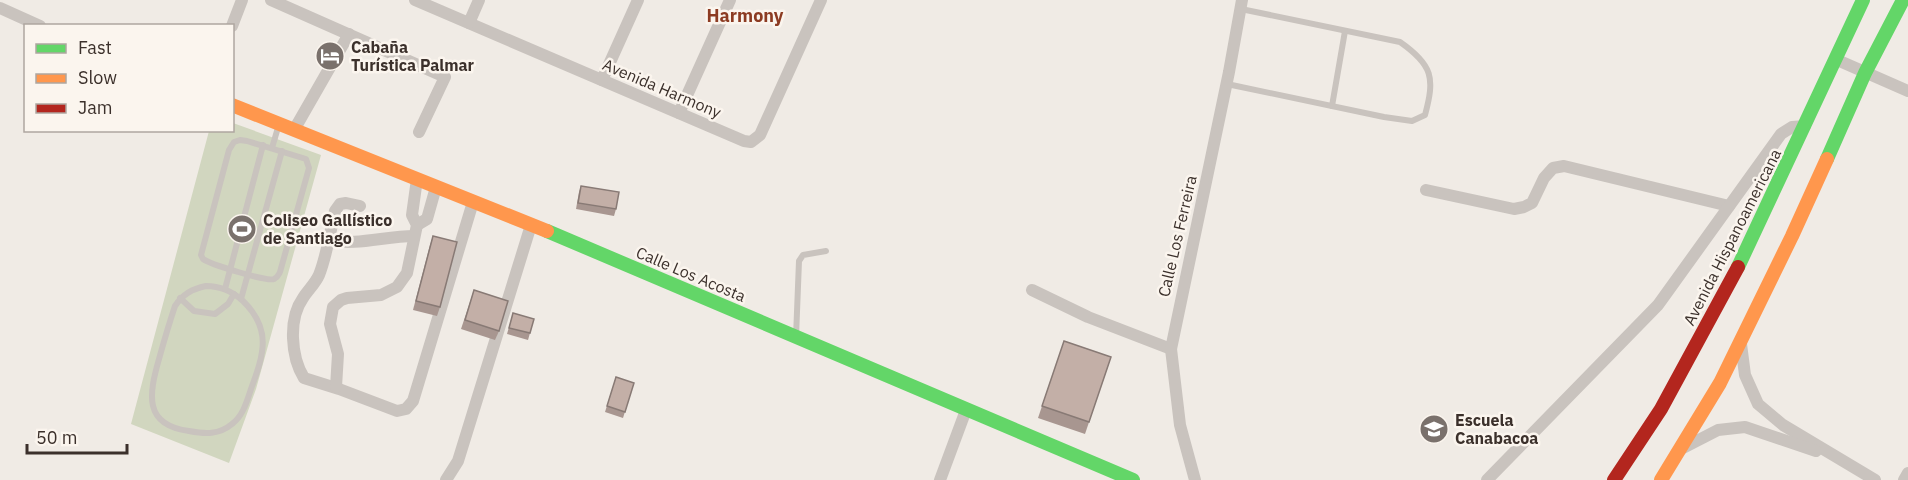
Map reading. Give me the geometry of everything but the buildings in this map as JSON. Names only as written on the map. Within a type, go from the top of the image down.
[{"type":"main road","name":"Avenida Hispanoamericana","points":[[1614,480],[1661,409],[1729,285],[1863,0]]},
{"type":"main road","points":[[1661,480],[1720,383],[1792,236],[1865,73],[1903,0]]},
{"type":"main road","name":"Calle Los Acosta","points":[[234,106],[531,225],[1133,480]]},
{"type":"street","points":[[233,24],[242,0]]},
{"type":"street","points":[[271,0],[445,77],[419,132]]},
{"type":"street","name":"Avenida Harmony","points":[[415,0],[744,141],[756,140],[763,128],[821,0]]},
{"type":"street","points":[[469,23],[479,0]]},
{"type":"street","points":[[602,80],[638,0]]},
{"type":"street","points":[[679,113],[729,0]]},
{"type":"street","name":"Calle Los Ferreira","points":[[1195,480],[1180,425],[1171,349],[1227,84],[1241,4]]},
{"type":"street","points":[[0,8],[36,24]]},
{"type":"street","points":[[294,130],[349,34]]},
{"type":"street","points":[[1835,59],[1908,91]]},
{"type":"street","points":[[1487,480],[1658,305],[1781,134],[1792,128],[1805,126]]},
{"type":"street","points":[[1426,190],[1514,209],[1532,203],[1544,178],[1553,168],[1564,166],[1730,206]]},
{"type":"street","points":[[336,387],[338,354],[330,324],[335,304],[347,298],[381,295],[397,287],[407,273],[416,230],[412,215],[417,179]]},
{"type":"street","points":[[328,240],[341,243],[363,242],[416,230],[427,219],[436,187]]},
{"type":"street","points":[[360,206],[340,204],[335,212],[319,274],[302,298],[296,313],[294,341],[297,367],[304,378],[336,387],[398,411],[406,409],[413,401],[473,202]]},
{"type":"street","points":[[446,480],[458,461],[531,225]]},
{"type":"street","points":[[1032,290],[1088,317],[1171,349]]},
{"type":"street","points":[[1741,340],[1745,375],[1758,404],[1783,425],[1875,480]]},
{"type":"street","points":[[940,480],[966,410]]},
{"type":"street","points":[[1680,449],[1718,430],[1745,427],[1837,459]]},
{"type":"street","points":[[1904,480],[1908,473]]},
{"type":"lane","points":[[1227,84],[1412,121],[1425,116],[1430,97],[1430,74],[1419,55],[1400,42],[1345,31],[1241,4]]},
{"type":"lane","points":[[1332,106],[1345,31]]},
{"type":"lane","points":[[272,148],[279,124]]},
{"type":"lane","points":[[240,140],[272,148],[306,159],[309,168],[277,277],[267,279],[248,275],[205,261],[201,255],[202,249],[229,150],[234,142],[240,140]]},
{"type":"lane","points":[[225,289],[263,145]]},
{"type":"lane","points":[[241,299],[282,151]]},
{"type":"lane","points":[[796,338],[799,261],[803,255],[826,251]]},
{"type":"lane","points":[[216,286],[234,294],[260,321],[263,336],[262,353],[244,408],[234,423],[210,434],[186,431],[164,423],[156,415],[151,405],[153,380],[175,306],[180,298],[197,288],[216,286]]},
{"type":"lane","points":[[180,298],[194,311],[215,314],[228,304],[234,294]]},
{"type":"green space","name":"Coliseo Gallístico de Santiago","points":[[234,123],[321,155],[256,389],[229,463],[131,424],[209,132],[234,132]]},
{"type":"traffic: fast","points":[[1738,267],[1863,0]]},
{"type":"traffic: fast","points":[[1827,159],[1865,73],[1903,0]]},
{"type":"traffic: fast","points":[[547,231],[1133,480]]},
{"type":"traffic: slow","points":[[234,106],[547,231]]},
{"type":"traffic: slow","points":[[1661,480],[1720,383],[1827,159]]},
{"type":"traffic: jam","points":[[1614,480],[1661,409],[1738,267]]},
{"type":"place","name":"Cabaña Turística Palmar","points":[[330,56]]},
{"type":"place","name":"Coliseo Gallístico de Santiago","points":[[242,229]]},
{"type":"place","name":"Escuela Canabacoa","points":[[1434,429]]},
{"type":"district","name":"Harmony","points":[[745,16]]}]
